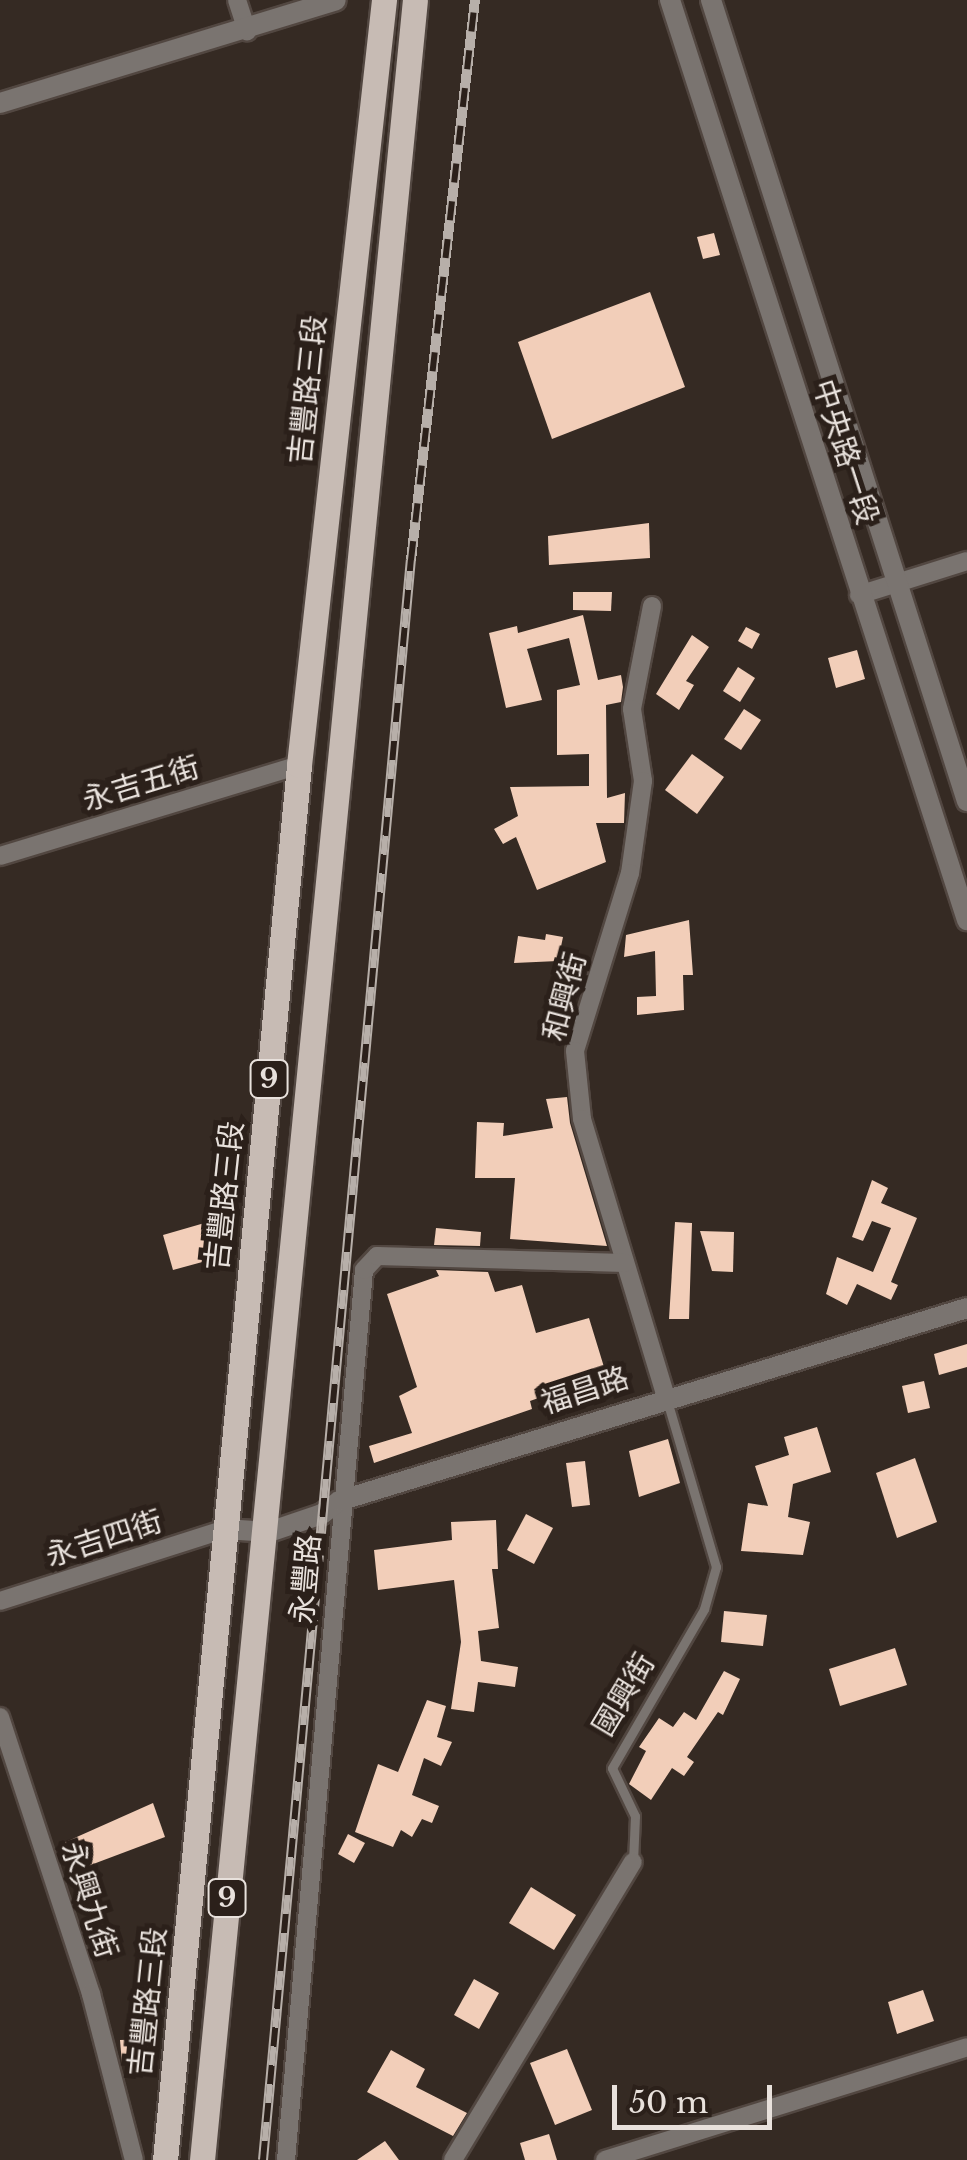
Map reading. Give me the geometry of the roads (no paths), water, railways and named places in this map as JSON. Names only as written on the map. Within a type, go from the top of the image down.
[{"type":"main road","name":"吉豐路三段","points":[[166,2160],[299,764],[384,0]]},
{"type":"main road","name":"9","points":[[202,2160],[269,1532],[415,0]]},
{"type":"street","points":[[237,0],[247,30]]},
{"type":"street","points":[[0,104],[336,0]]},
{"type":"street","name":"中央路一段","points":[[712,0],[894,583],[967,800]]},
{"type":"street","name":"中央路一段","points":[[669,2],[967,920]]},
{"type":"street","points":[[859,595],[967,561]]},
{"type":"street","name":"和興街","points":[[652,606],[632,710],[643,780],[630,873],[575,1050],[582,1119],[666,1397]]},
{"type":"street","name":"永吉五街","points":[[0,856],[299,764]]},
{"type":"street","name":"永豐路","points":[[286,2160],[358,1290],[376,1256],[626,1263]]},
{"type":"street","name":"福昌路","points":[[225,1529],[269,1532],[340,1501],[666,1397],[967,1308]]},
{"type":"street","name":"永吉四街","points":[[0,1601],[225,1529]]},
{"type":"street","name":"永興九街","points":[[0,1717],[91,1994],[134,2160]]},
{"type":"street","name":"國興街","points":[[454,2160],[632,1862]]},
{"type":"street","points":[[605,2160],[967,2047]]},
{"type":"lane","name":"國興街","points":[[632,1862],[634,1816],[612,1768],[697,1623],[716,1567],[666,1397]]},
{"type":"railway","points":[[263,2160],[411,560],[475,0]]}]
